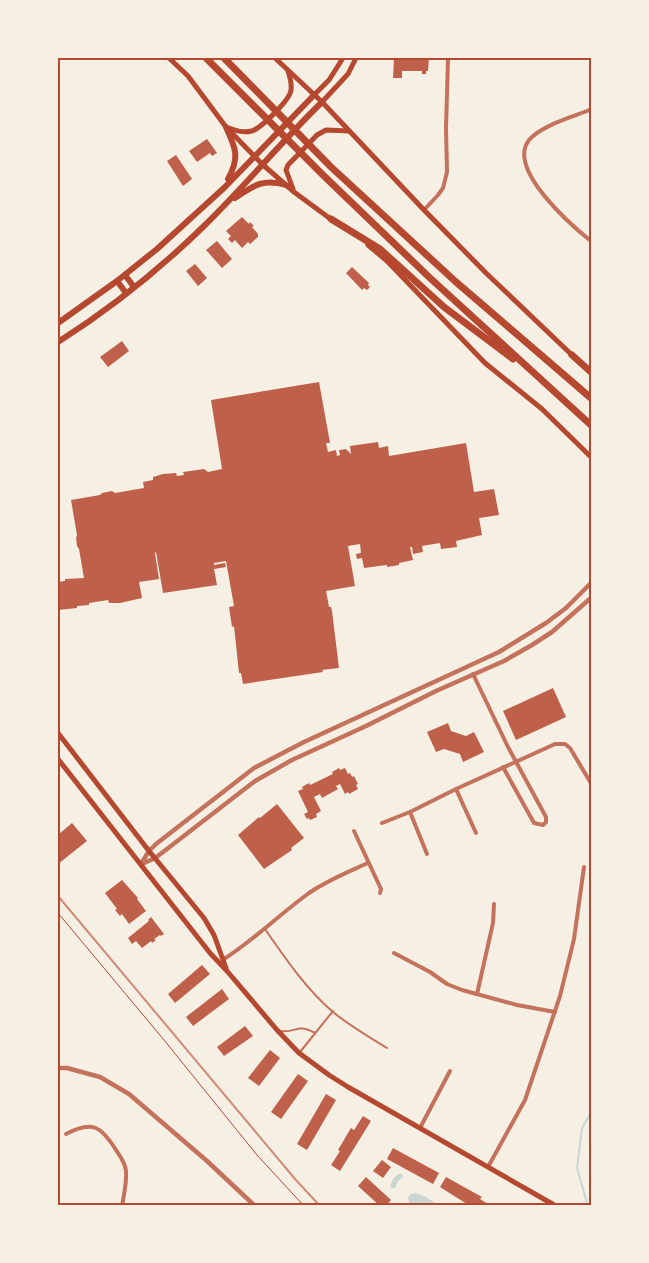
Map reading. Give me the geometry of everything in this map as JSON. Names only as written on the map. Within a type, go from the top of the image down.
[{"type":"highway","points":[[206,58],[323,176],[430,278],[592,426]]},
{"type":"highway","points":[[224,58],[330,168],[456,282],[592,399]]},
{"type":"highway","points":[[58,324],[157,249],[224,186],[314,95]]},
{"type":"highway","points":[[58,342],[134,287],[203,227],[290,133],[322,102]]},
{"type":"highway","points":[[224,186],[235,166],[236,160],[234,144],[226,127]]},
{"type":"highway","points":[[227,202],[260,183],[269,182],[286,185]]},
{"type":"highway","points":[[331,219],[380,249],[444,307],[547,385]]},
{"type":"highway","points":[[125,274],[134,287]]},
{"type":"highway","points":[[117,281],[126,293]]},
{"type":"highway","points":[[572,355],[592,372]]},
{"type":"main road","points":[[169,58],[188,76],[226,127],[262,164],[294,192],[351,232],[387,261],[465,344],[542,409],[592,458]]},
{"type":"main road","points":[[275,58],[322,102],[486,273],[572,355]]},
{"type":"main road","points":[[314,95],[329,80],[343,58]]},
{"type":"main road","points":[[322,102],[348,74],[356,58]]},
{"type":"main road","points":[[226,127],[237,132],[245,132],[257,128],[287,100],[292,85],[287,69]]},
{"type":"main road","points":[[294,192],[286,170],[288,165],[317,135],[326,130],[350,131]]},
{"type":"main road","points":[[58,733],[149,851],[204,918],[214,935],[227,971]]},
{"type":"main road","points":[[58,759],[210,953],[276,1030],[300,1053],[348,1088],[556,1206]]},
{"type":"street","points":[[424,210],[438,195],[447,172],[448,58]]},
{"type":"street","points":[[592,109],[540,130],[529,140],[524,154],[530,173],[549,202],[560,215],[592,242]]},
{"type":"street","points":[[141,864],[149,851],[254,768],[499,652],[546,624],[566,608],[592,582]]},
{"type":"street","points":[[141,864],[155,858],[256,780],[292,760],[504,661],[532,646],[552,632],[592,597]]},
{"type":"street","points":[[546,624],[552,632]]},
{"type":"street","points":[[466,666],[473,674],[516,762],[546,817],[546,822],[543,825],[534,823],[503,767]]},
{"type":"street","points":[[458,670],[462,679]]},
{"type":"street","points":[[342,725],[346,735]]},
{"type":"street","points":[[382,823],[410,812],[554,744],[565,744],[570,748],[592,785]]},
{"type":"street","points":[[456,789],[476,833]]},
{"type":"street","points":[[212,800],[214,812]]},
{"type":"street","points":[[204,806],[214,812]]},
{"type":"street","points":[[410,812],[427,854]]},
{"type":"street","points":[[354,831],[381,889],[380,893]]},
{"type":"street","points":[[224,959],[331,879],[368,863]]},
{"type":"street","points":[[488,1167],[525,1100],[554,1012],[568,968],[574,939],[584,867]]},
{"type":"street","points":[[476,994],[493,923],[494,904]]},
{"type":"street","points":[[394,953],[430,972],[447,984],[462,990],[517,1005],[554,1012]]},
{"type":"street","points":[[58,1068],[67,1068],[100,1076],[129,1094],[207,1161],[255,1206]]},
{"type":"street","points":[[420,1128],[450,1071]]},
{"type":"street","points":[[66,1134],[76,1128],[90,1126],[99,1128],[104,1133],[124,1161],[126,1170],[122,1206]]},
{"type":"lane","points":[[265,929],[312,991],[333,1011],[368,1037],[387,1048]]},
{"type":"lane","points":[[300,1053],[333,1011]]},
{"type":"lane","points":[[276,1030],[286,1032],[305,1028],[315,1033]]},
{"type":"path","points":[[58,913],[257,1155],[304,1206]]},
{"type":"shaded area","points":[[398,1174],[402,1174],[403,1177],[398,1181],[395,1188],[392,1188],[390,1186],[393,1179]]},
{"type":"shaded area","points":[[416,1193],[438,1205],[410,1205],[408,1197]]},
{"type":"building","points":[[394,58],[429,58],[428,71],[426,71],[426,74],[422,74],[422,71],[402,71],[402,78],[393,78]]},
{"type":"building","points":[[207,139],[217,153],[212,156],[210,153],[197,162],[189,151]]},
{"type":"building","points":[[176,155],[192,179],[183,186],[167,161]]},
{"type":"building","points":[[242,217],[254,226],[252,227],[258,234],[258,237],[250,244],[248,242],[242,248],[235,240],[232,243],[228,239],[231,236],[226,231]]},
{"type":"building","points":[[217,241],[232,259],[222,268],[206,250]]},
{"type":"building","points":[[195,264],[207,278],[198,286],[186,271]]},
{"type":"building","points":[[352,267],[369,283],[370,287],[367,290],[364,288],[362,290],[346,273]]},
{"type":"building","points":[[122,341],[129,351],[108,367],[100,357]]},
{"type":"building","points":[[319,382],[330,443],[326,443],[328,452],[336,450],[337,456],[340,455],[339,450],[346,449],[351,454],[350,446],[378,442],[379,448],[388,446],[389,456],[466,443],[474,492],[494,489],[499,515],[479,518],[482,535],[456,541],[457,547],[441,549],[440,543],[422,546],[423,552],[413,554],[412,547],[410,547],[413,560],[399,563],[399,565],[364,568],[362,558],[357,559],[356,554],[361,553],[360,544],[348,546],[355,586],[326,591],[329,607],[331,607],[332,611],[339,668],[243,684],[241,673],[239,673],[234,626],[232,627],[229,607],[234,606],[226,561],[214,563],[214,565],[225,563],[226,567],[214,569],[217,585],[163,593],[156,552],[159,579],[139,582],[142,598],[120,603],[109,603],[108,600],[77,606],[77,608],[58,610],[58,582],[65,581],[65,579],[84,578],[77,546],[71,500],[112,491],[115,493],[144,488],[143,482],[153,480],[153,477],[163,474],[176,473],[177,476],[184,475],[183,472],[204,469],[208,472],[222,469],[211,400]]},
{"type":"building","points":[[553,688],[566,717],[516,740],[503,711]]},
{"type":"building","points":[[448,723],[451,731],[466,736],[474,732],[484,752],[463,762],[460,754],[444,749],[436,752],[427,732]]},
{"type":"building","points":[[339,768],[340,770],[345,768],[348,774],[350,773],[352,777],[354,776],[358,789],[345,794],[340,784],[336,786],[338,789],[322,798],[320,794],[314,797],[321,811],[316,814],[317,817],[310,820],[309,818],[307,819],[304,814],[308,812],[298,791],[309,783],[310,785],[333,774],[332,772]]},
{"type":"building","points":[[277,804],[304,838],[291,848],[292,850],[264,869],[238,835]]},
{"type":"building","points":[[72,823],[87,841],[58,864],[58,835]]},
{"type":"building","points":[[122,880],[138,898],[146,911],[129,924],[122,914],[120,916],[115,910],[117,909],[105,893]]},
{"type":"building","points":[[151,917],[164,934],[142,948],[136,941],[132,944],[128,938],[149,921]]},
{"type":"building","points":[[202,965],[210,974],[175,1003],[168,994]]},
{"type":"building","points":[[222,989],[229,999],[193,1026],[186,1017]]},
{"type":"building","points":[[245,1026],[253,1036],[224,1056],[217,1047]]},
{"type":"building","points":[[270,1050],[280,1058],[259,1086],[248,1078]]},
{"type":"building","points":[[298,1074],[308,1081],[281,1119],[271,1112]]},
{"type":"building","points":[[326,1094],[336,1100],[307,1150],[297,1144]]},
{"type":"building","points":[[363,1116],[371,1121],[340,1171],[331,1165],[351,1128],[354,1130]]},
{"type":"building","points":[[393,1148],[439,1173],[433,1184],[387,1159]]},
{"type":"building","points":[[382,1160],[391,1167],[383,1178],[373,1171]]},
{"type":"building","points":[[366,1177],[391,1200],[386,1206],[380,1206],[358,1186]]},
{"type":"building","points":[[446,1177],[482,1197],[480,1199],[491,1206],[470,1206],[440,1187]]},
{"type":"waterway","points":[[588,1206],[577,1168],[582,1128],[592,1111]]},
{"type":"railway","points":[[58,896],[295,1179],[320,1206]]}]
